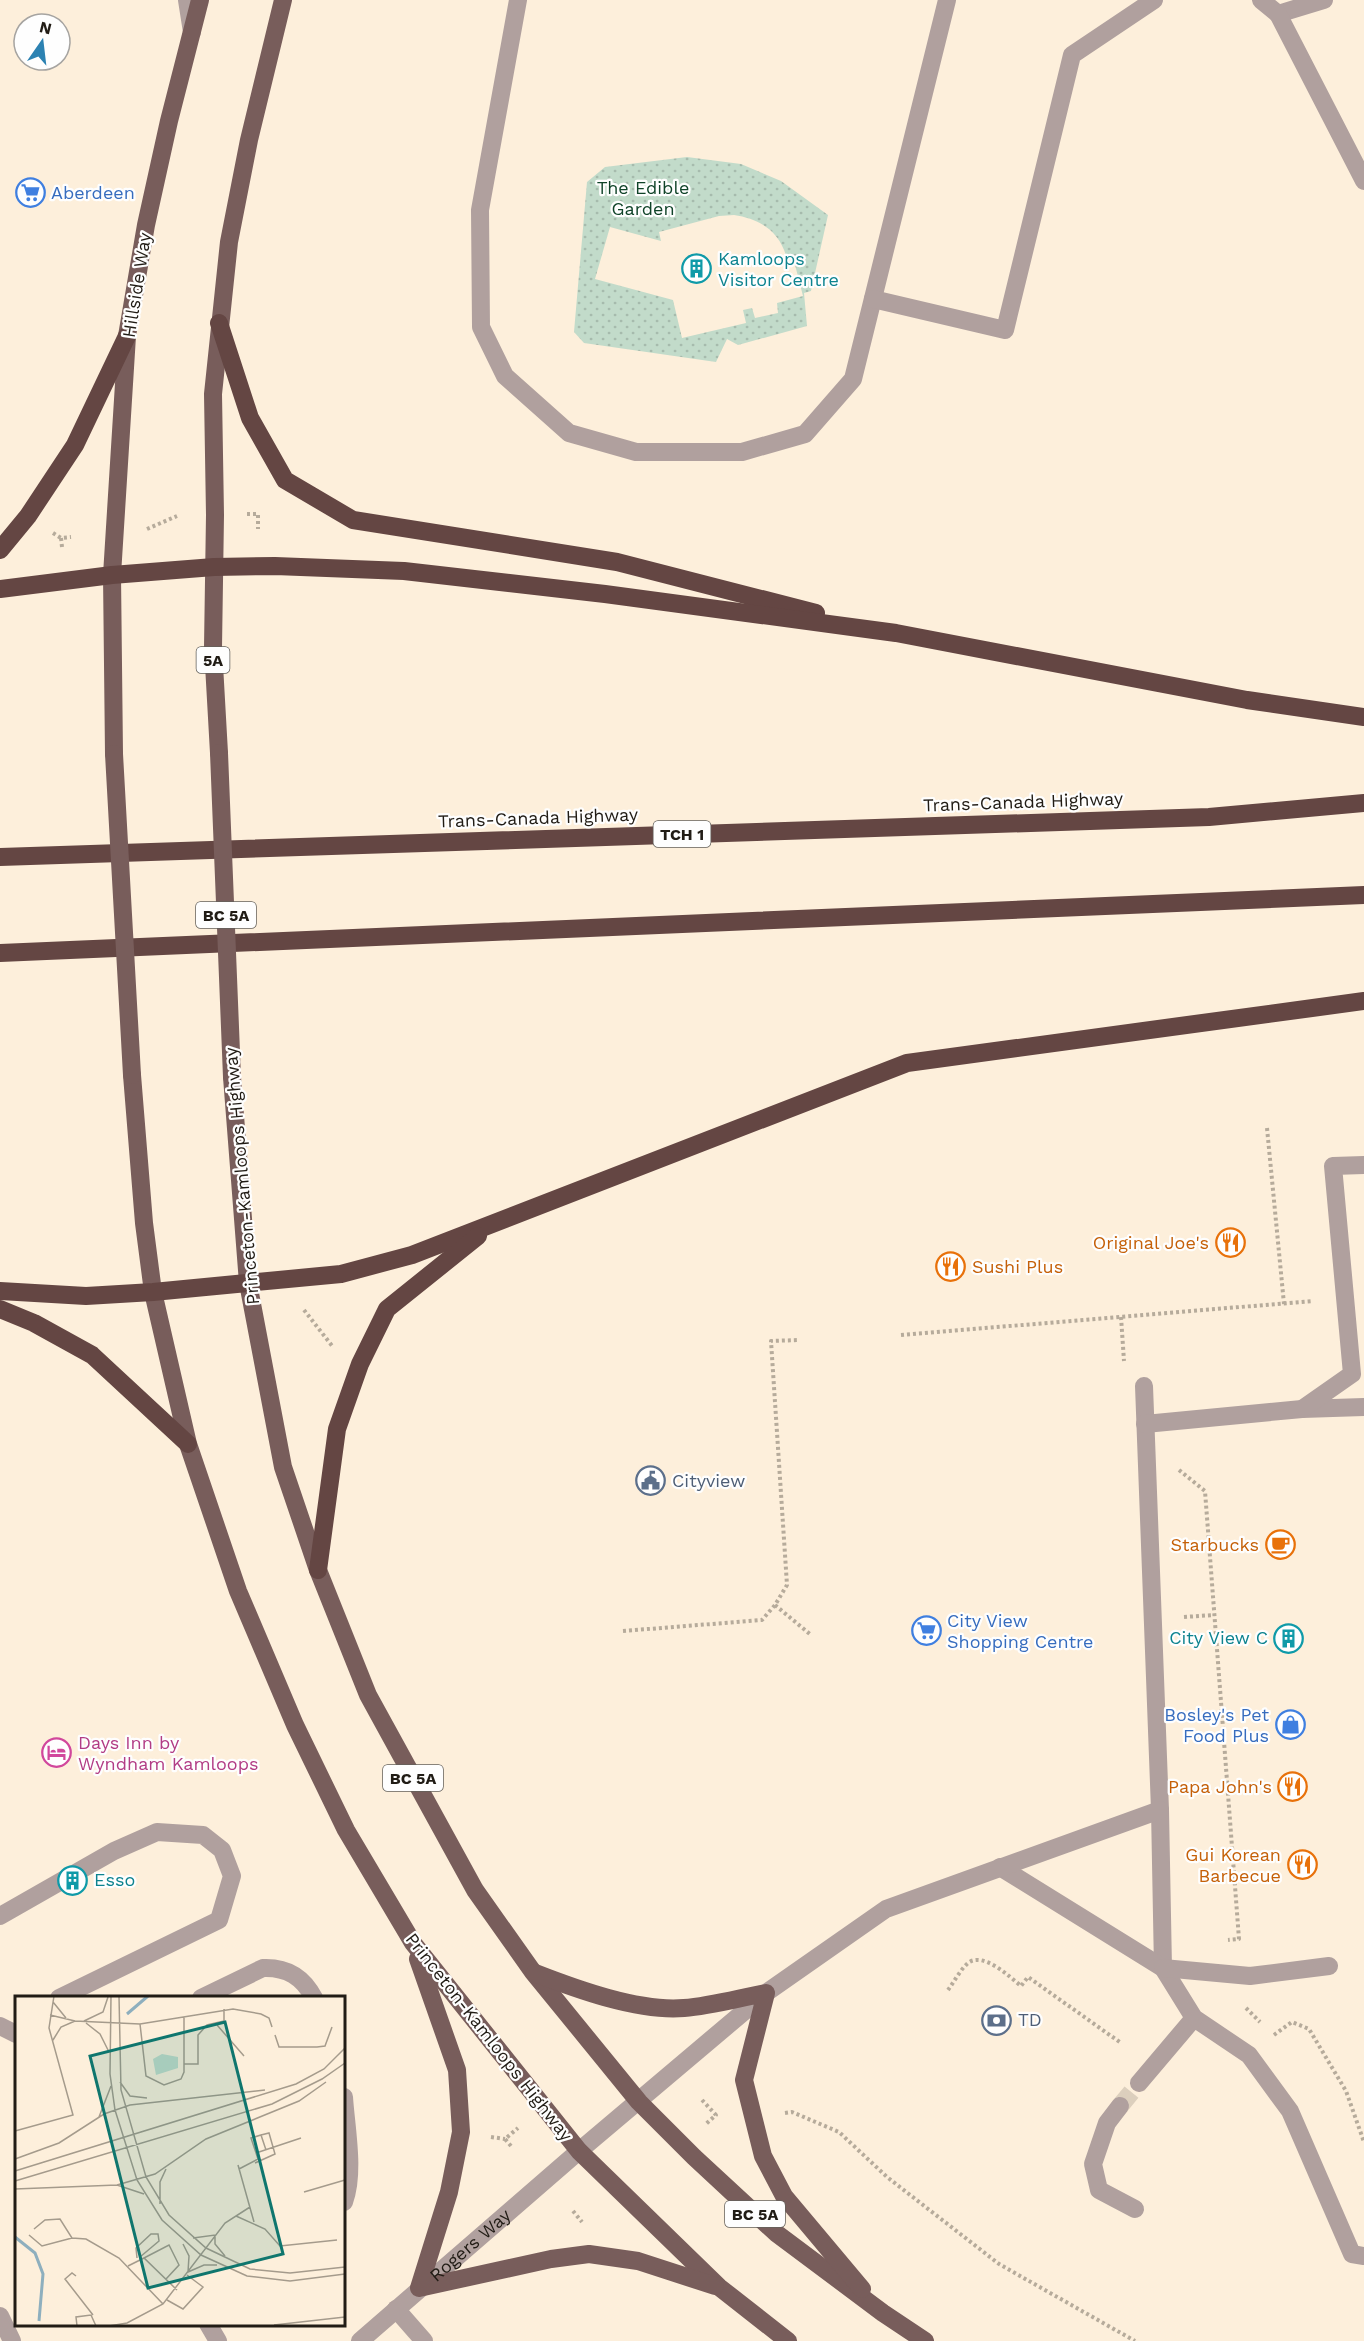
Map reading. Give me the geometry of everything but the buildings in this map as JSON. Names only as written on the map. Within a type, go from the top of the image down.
[{"type":"highway","points":[[219,323],[250,418],[285,480],[353,520],[617,562],[896,633]]},
{"type":"highway","points":[[0,550],[28,516],[75,445],[127,336]]},
{"type":"highway","points":[[0,589],[112,575],[214,567],[259,566],[404,572],[605,594],[896,633],[1246,700],[1364,717]]},
{"type":"highway","name":"Trans-Canada Highway","points":[[0,857],[1209,817],[1364,803]]},
{"type":"highway","points":[[0,953],[1364,895]]},
{"type":"highway","points":[[0,1291],[86,1296],[341,1274],[412,1256],[907,1063],[1364,1000]]},
{"type":"highway","points":[[318,1570],[338,1429],[364,1355],[387,1309],[491,1225]]},
{"type":"highway","points":[[0,1309],[34,1323],[92,1355],[188,1444]]},
{"type":"main road","name":"Hillside Way","points":[[112,575],[127,336],[146,225],[169,121],[200,0]]},
{"type":"main road","points":[[214,567],[213,394],[219,323],[229,242],[283,0]]},
{"type":"main road","name":"Princeton-Kamloops Highway","points":[[214,567],[213,647],[232,1077],[248,1283],[283,1467],[318,1570],[368,1695],[476,1890],[533,1972],[639,2102],[776,2233],[882,2313],[925,2341]]},
{"type":"main road","name":"Princeton-Kamloops Highway","points":[[112,575],[114,754],[132,1075],[144,1223],[153,1292],[188,1444],[238,1591],[295,1725],[346,1830],[413,1943],[579,2151],[719,2287],[788,2341]]},
{"type":"main road","points":[[413,1943],[457,2070],[461,2132],[449,2192],[419,2288],[551,2259],[589,2254],[638,2261],[719,2287]]},
{"type":"main road","points":[[533,1972],[585,1992],[640,2005],[682,2009],[766,1993],[744,2080],[763,2156],[784,2196],[882,2313]]},
{"type":"street","points":[[186,0],[192,32]]},
{"type":"street","points":[[518,0],[480,210],[481,327],[506,376],[569,433],[636,452],[742,452],[805,434],[853,379],[947,0]]},
{"type":"street","points":[[873,298],[1005,330],[1072,55],[1154,0]]},
{"type":"street","points":[[1261,0],[1278,14],[1364,181]]},
{"type":"street","points":[[1278,14],[1324,0]]},
{"type":"street","points":[[1302,1409],[1352,1374],[1355,1312],[1334,1166],[1364,1165]]},
{"type":"street","points":[[1144,1386],[1160,1810],[1163,1968],[1194,2018],[1249,2055],[1290,2111],[1352,2254],[1364,2256]]},
{"type":"street","points":[[1145,1424],[1302,1409],[1364,1407]]},
{"type":"street","name":"Rogers Way","points":[[360,2341],[419,2288],[766,1993],[886,1909],[1160,1810]]},
{"type":"street","points":[[0,1916],[114,1851],[156,1832],[203,1835],[222,1850],[232,1876],[219,1920],[63,1996]]},
{"type":"street","points":[[1000,1868],[1163,1968],[1250,1976],[1329,1966]]},
{"type":"street","points":[[205,1996],[263,1968],[274,1967],[306,1982],[313,1996]]},
{"type":"street","points":[[1139,2083],[1194,2018]]},
{"type":"street","points":[[1120,2106],[1107,2123],[1093,2164],[1099,2190],[1135,2209]]},
{"type":"street","points":[[345,2109],[349,2159],[345,2199]]},
{"type":"street","points":[[396,2309],[424,2341]]},
{"type":"street","points":[[0,2316],[12,2341]]},
{"type":"street","points":[[209,2326],[218,2341]]},
{"type":"path","points":[[240,514],[258,514],[258,529]]},
{"type":"path","points":[[146,529],[177,516]]},
{"type":"path","points":[[62,547],[61,538],[72,537]]},
{"type":"path","points":[[1267,1128],[1284,1304]]},
{"type":"path","points":[[902,1335],[1322,1300]]},
{"type":"path","points":[[304,1309],[337,1352]]},
{"type":"path","points":[[1121,1317],[1125,1365]]},
{"type":"path","points":[[623,1631],[762,1620],[775,1605],[787,1585],[771,1341],[799,1340]]},
{"type":"path","points":[[1205,1491],[1239,1939],[1225,1940]]},
{"type":"path","points":[[775,1605],[811,1635]]},
{"type":"path","points":[[948,1990],[969,1962],[978,1960],[992,1963],[1022,1986],[1028,1977],[1121,2043]]},
{"type":"path","points":[[1243,2005],[1275,2036],[1292,2022],[1309,2029],[1346,2091],[1364,2142]]},
{"type":"path","points":[[702,2100],[716,2115],[706,2124]]},
{"type":"path","points":[[780,2114],[792,2112],[839,2132],[887,2176],[999,2264],[1135,2341]]},
{"type":"path","points":[[511,2146],[505,2139],[518,2127]]},
{"type":"green space","name":"The Edible Garden","points":[[687,157],[741,164],[781,181],[828,215],[811,291],[804,293],[807,326],[738,345],[727,339],[716,362],[584,343],[574,332],[587,182],[605,167]],"holes":[[[719,216],[743,217],[768,228],[784,249],[787,259],[793,257],[803,296],[777,303],[778,313],[755,318],[752,308],[743,310],[746,323],[682,338],[673,300],[595,279],[610,227],[661,241],[659,232]]]},
{"type":"tunnel","points":[[1120,2106],[1139,2083]]},
{"type":"place","name":"Aberdeen","points":[[30,193]]},
{"type":"place","name":"Kamloops Visitor Centre","points":[[697,269]]},
{"type":"place","name":"Original Joe's","points":[[1230,1243]]},
{"type":"place","name":"Sushi Plus","points":[[951,1267]]},
{"type":"place","name":"Cityview","points":[[651,1481]]},
{"type":"place","name":"Starbucks","points":[[1280,1545]]},
{"type":"place","name":"City View Shopping Centre","points":[[926,1631]]},
{"type":"place","name":"City View C","points":[[1289,1638]]},
{"type":"place","name":"Bosley's Pet Food Plus","points":[[1290,1725]]},
{"type":"place","name":"Days Inn by Wyndham Kamloops","points":[[57,1753]]},
{"type":"place","name":"Papa John's","points":[[1293,1787]]},
{"type":"place","name":"Gui Korean Barbecue","points":[[1302,1865]]},
{"type":"place","name":"Esso","points":[[73,1880]]},
{"type":"place","name":"TD","points":[[997,2020]]}]
